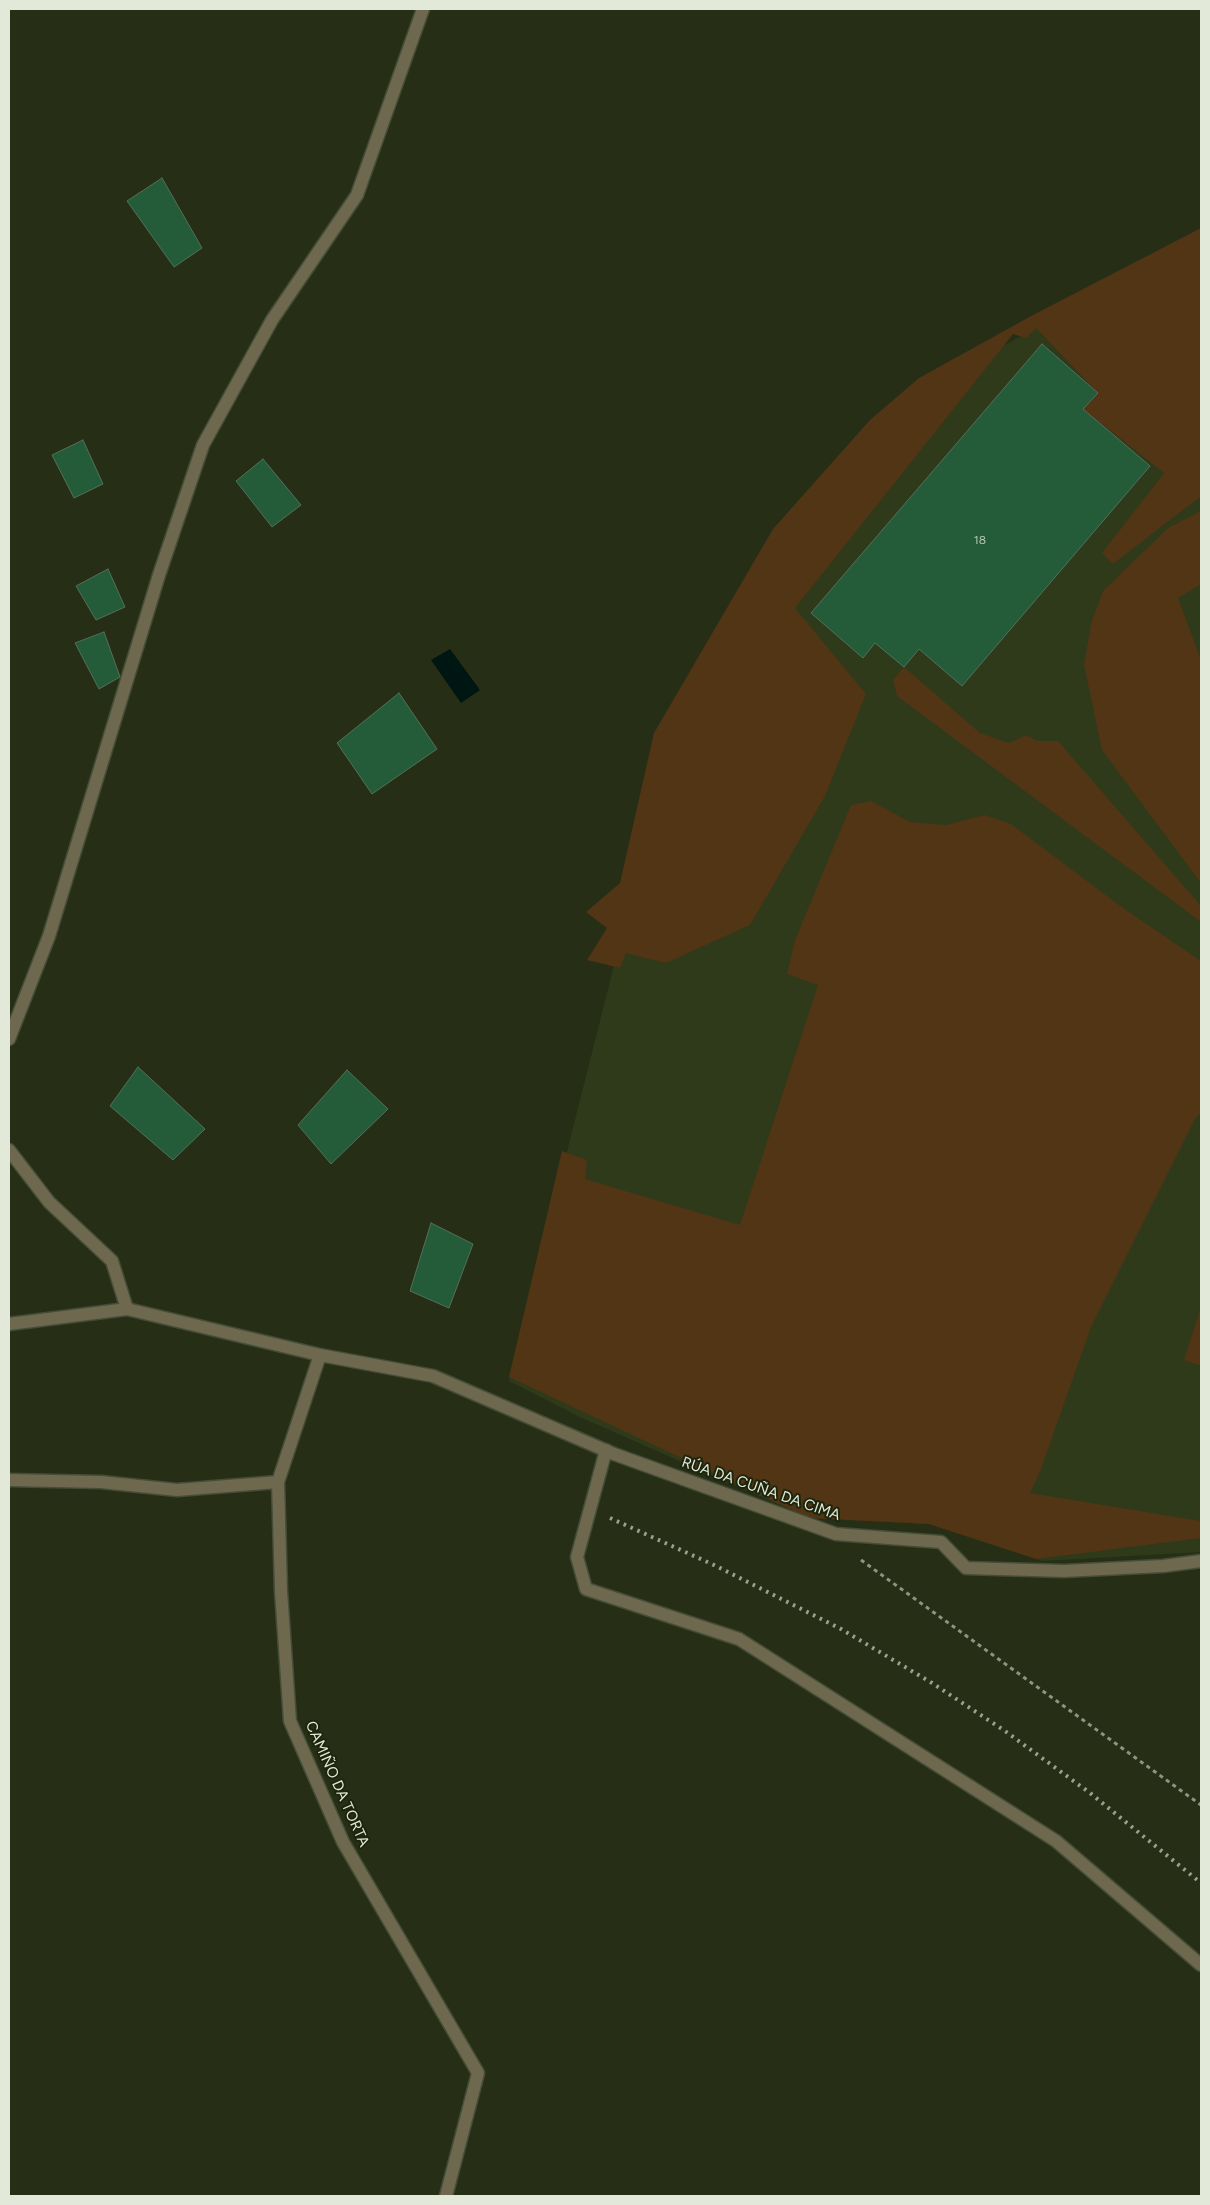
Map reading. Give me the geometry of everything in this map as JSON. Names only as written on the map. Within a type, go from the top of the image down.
[{"type":"street","points":[[9,1039],[49,936],[159,576],[203,445],[272,320],[357,195],[422,9]]},
{"type":"street","points":[[9,1150],[49,1202],[112,1261],[127,1309],[9,1324]]},
{"type":"street","name":"RÚA DA CUÑA DA CIMA","points":[[127,1309],[320,1355],[433,1376],[606,1450],[836,1534],[941,1542],[966,1568],[1064,1571],[1162,1566],[1201,1561]]},
{"type":"street","name":"CAMIÑO DA TORTA","points":[[320,1355],[278,1482],[281,1591],[290,1720],[343,1842],[478,2073],[446,2196]]},
{"type":"street","points":[[606,1450],[577,1557],[586,1589],[739,1639],[1056,1841],[1201,1965]]},
{"type":"street","points":[[9,1480],[101,1482],[177,1490],[278,1482]]},
{"type":"path","points":[[836,1534],[867,1567],[1201,1805]]},
{"type":"shaded area","points":[[1201,228],[1201,496],[1113,564],[1102,553],[1164,473],[1083,409],[1098,393],[1036,328],[1026,338],[1013,334],[795,608],[866,694],[825,796],[750,925],[666,963],[626,953],[620,968],[587,960],[607,928],[586,912],[620,883],[654,733],[773,529],[870,420],[919,378],[1033,315]]},
{"type":"shaded area","points":[[1201,244],[1201,1552],[1042,1561],[929,1524],[809,1518],[582,1418],[509,1381],[670,744],[912,397],[1035,328]]},
{"type":"shaded area","points":[[1201,511],[1201,584],[1178,598],[1201,660],[1201,883],[1102,750],[1084,665],[1091,624],[1103,591],[1168,528]]},
{"type":"shaded area","points":[[450,649],[480,690],[461,703],[431,660]]},
{"type":"shaded area","points":[[904,667],[980,733],[1009,743],[1026,735],[1037,741],[1058,741],[1201,906],[1201,922],[897,696],[893,680]]},
{"type":"shaded area","points":[[871,801],[910,822],[946,825],[985,815],[1011,824],[1123,908],[1201,961],[1201,1112],[1195,1119],[1091,1327],[1041,1469],[1030,1493],[1201,1521],[1201,1538],[1036,1559],[929,1524],[809,1518],[509,1377],[562,1151],[587,1160],[585,1179],[740,1225],[818,985],[787,974],[795,940],[851,805]]},
{"type":"shaded area","points":[[1201,1307],[1201,1366],[1184,1360]]},
{"type":"building","points":[[162,178],[202,248],[174,267],[127,201]]},
{"type":"building","points":[[1042,344],[1098,393],[1083,409],[1150,466],[962,686],[919,649],[904,667],[875,643],[863,658],[811,613]]},
{"type":"building","points":[[83,440],[103,484],[74,498],[52,455]]},
{"type":"building","points":[[263,459],[301,505],[272,527],[236,481]]},
{"type":"building","points":[[108,569],[125,607],[96,620],[76,586]]},
{"type":"building","points":[[104,632],[120,677],[99,689],[75,643]]},
{"type":"building","points":[[399,693],[437,749],[372,794],[337,743]]},
{"type":"building","points":[[138,1067],[205,1129],[173,1160],[110,1106]]},
{"type":"building","points":[[347,1070],[388,1109],[331,1164],[298,1125]]},
{"type":"building","points":[[431,1223],[473,1244],[449,1308],[410,1291]]},
{"type":"railway","points":[[610,1518],[714,1565],[841,1629],[932,1683],[1005,1731],[1090,1793],[1201,1883]]}]
